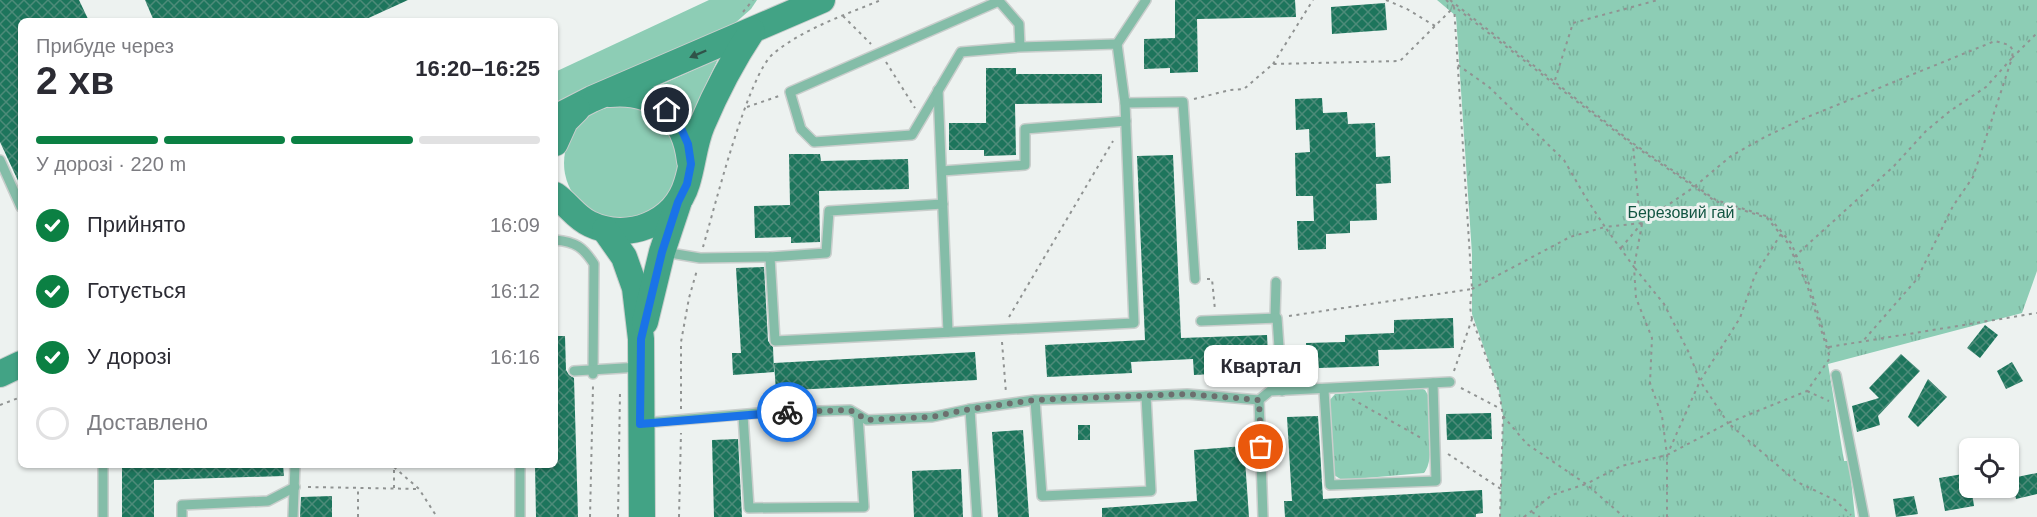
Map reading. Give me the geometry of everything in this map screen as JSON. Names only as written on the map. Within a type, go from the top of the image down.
[{"type":"main road","points":[[558,116],[592,99],[822,0]]},
{"type":"main road","points":[[642,517],[640,424],[630,368],[641,339],[662,252],[678,202],[687,184],[701,128],[730,65],[752,31]]},
{"type":"main road","points":[[558,136],[565,121],[577,108],[592,99],[611,93],[631,93],[650,99],[667,110],[680,126],[688,144],[691,164]]},
{"type":"main road","points":[[558,193],[574,214],[588,224],[605,230],[625,232],[646,227],[664,217],[678,202]]},
{"type":"main road","points":[[605,230],[624,257],[635,288],[641,339]]},
{"type":"main road","points":[[0,374],[18,365]]},
{"type":"lane","points":[[1020,47],[1019,24],[999,0],[790,92],[801,129],[814,142],[912,135],[961,52],[1020,47],[1117,44]]},
{"type":"lane","points":[[770,257],[775,341],[1134,323],[1125,104],[1117,44],[1146,0]]},
{"type":"lane","points":[[938,90],[948,333]]},
{"type":"lane","points":[[1125,104],[1183,102],[1195,279]]},
{"type":"lane","points":[[942,171],[1025,165],[1024,129],[1126,121]]},
{"type":"lane","points":[[0,160],[18,200]]},
{"type":"lane","points":[[662,252],[700,258],[770,257],[826,252],[829,211],[943,204]]},
{"type":"lane","points":[[558,240],[584,249],[594,264],[593,372]]},
{"type":"lane","points":[[1276,282],[1276,318],[1282,391]]},
{"type":"lane","points":[[1201,321],[1276,318]]},
{"type":"lane","points":[[574,371],[593,372],[630,368]]},
{"type":"lane","points":[[1836,375],[1864,517]]},
{"type":"lane","points":[[640,424],[743,415],[850,410],[867,420],[932,417],[1035,400],[1187,394],[1259,400],[1270,391],[1450,382]]},
{"type":"lane","points":[[1324,390],[1330,484],[1436,481],[1433,383]]},
{"type":"lane","points":[[1035,400],[1042,496],[1151,491],[1146,396]]},
{"type":"lane","points":[[1259,400],[1263,517]]},
{"type":"lane","points":[[970,409],[976,517]]},
{"type":"lane","points":[[743,415],[749,508],[864,507],[858,415]]},
{"type":"lane","points":[[103,468],[103,517]]},
{"type":"lane","points":[[293,517],[295,468]]},
{"type":"lane","points":[[520,468],[520,517]]},
{"type":"lane","points":[[182,517],[182,505],[268,501],[295,487]]},
{"type":"path","points":[[679,517],[681,342],[689,298],[700,258],[754,84],[772,54],[803,34],[881,0]]},
{"type":"path","points":[[1183,102],[1230,90],[1244,89],[1273,64],[1313,0]]},
{"type":"path","points":[[1386,0],[1407,9],[1435,26]]},
{"type":"path","points":[[1446,0],[1554,81],[1633,145],[1694,186],[1716,200],[1769,217],[1791,243],[1795,256]]},
{"type":"path","points":[[1450,0],[1634,144],[1714,201],[1767,218],[1788,243],[1795,256],[1808,285],[1830,358],[1807,391],[1728,423],[1667,455],[1621,466],[1586,484],[1552,495],[1524,517]]},
{"type":"path","points":[[1554,81],[1573,24],[1658,0]]},
{"type":"path","points":[[1273,64],[1400,61],[1454,6]]},
{"type":"path","points":[[1454,6],[1472,289],[1470,307],[1472,319],[1499,391],[1503,416],[1500,517]]},
{"type":"path","points":[[1795,256],[1894,166],[1926,130],[1986,87],[2037,33]]},
{"type":"path","points":[[1621,248],[1642,223],[1731,156],[1763,138],[1830,107],[1960,54],[1995,41],[2008,45],[2013,50],[2012,58],[1973,177],[1953,206],[1917,279],[1863,341]]},
{"type":"path","points":[[1458,65],[1489,87],[1564,160],[1605,227],[1664,304],[1689,353],[1700,381],[1728,423],[1797,482],[1835,500],[1853,517]]},
{"type":"path","points":[[746,107],[790,92]]},
{"type":"path","points":[[1007,404],[1001,331],[1126,121]]},
{"type":"path","points":[[1633,145],[1642,223],[1634,267],[1636,298],[1652,338],[1650,383],[1662,416],[1667,455],[1667,517]]},
{"type":"path","points":[[1276,318],[1472,289],[1570,237],[1605,227],[1642,223]]},
{"type":"path","points":[[1667,455],[1700,381],[1740,318],[1755,274],[1781,234]]},
{"type":"path","points":[[1213,285],[1214,295]]},
{"type":"path","points":[[1828,347],[2037,313]]},
{"type":"path","points":[[1472,319],[1450,382],[1501,410]]},
{"type":"path","points":[[618,517],[630,368]]},
{"type":"path","points":[[590,517],[593,372]]},
{"type":"path","points":[[1334,389],[1435,446],[1501,489]]},
{"type":"path","points":[[1807,391],[1842,407]]},
{"type":"path","points":[[0,405],[18,398]]},
{"type":"path","points":[[1503,416],[1527,444],[1586,484],[1624,517]]},
{"type":"path","points":[[394,468],[394,488]]},
{"type":"path","points":[[396,468],[419,489],[437,517]]},
{"type":"path","points":[[295,487],[419,489]]},
{"type":"path","points":[[358,489],[358,517]]},
{"type":"path","points":[[1532,512],[1540,517]]},
{"type":"green space","points":[[709,0],[757,0],[751,9],[734,24],[558,104],[558,71]]},
{"type":"green space","name":"Березовий гай","points":[[1437,0],[2037,0],[2037,271],[2022,313],[1828,364],[1844,461],[1849,461],[1855,517],[1500,517],[1503,416],[1499,391],[1472,314],[1472,254],[1456,16]]},
{"type":"green space","points":[[718,59],[690,118],[676,101],[656,87]]},
{"type":"green space","points":[[621,106],[643,110],[661,123],[674,141],[678,163],[674,185],[661,203],[643,216],[621,220],[599,216],[581,203],[568,185],[564,163],[568,141],[581,123],[599,110]]},
{"type":"green space","points":[[1421,388],[1428,395],[1431,447],[1428,466],[1424,473],[1342,480],[1334,475],[1329,401],[1335,394]]},
{"type":"building","points":[[0,0],[79,0],[88,18],[18,18],[18,181],[0,142]]},
{"type":"building","points":[[145,0],[408,0],[369,18],[153,18]]},
{"type":"building","points":[[1175,0],[1295,0],[1296,17],[1197,19],[1198,72],[1170,73],[1170,68],[1144,69],[1144,39],[1175,38]]},
{"type":"building","points":[[1385,3],[1387,30],[1332,34],[1331,7]]},
{"type":"building","points":[[986,68],[1016,68],[1016,74],[1102,74],[1102,103],[1015,104],[1016,155],[984,156],[984,150],[949,150],[949,123],[986,123]]},
{"type":"building","points":[[1322,98],[1323,113],[1347,112],[1348,124],[1375,123],[1376,157],[1390,156],[1391,183],[1376,184],[1377,220],[1350,221],[1350,233],[1326,234],[1326,249],[1298,250],[1297,221],[1314,221],[1313,196],[1296,196],[1295,153],[1310,152],[1309,129],[1296,130],[1295,99]]},
{"type":"building","points":[[789,154],[820,154],[821,161],[908,159],[909,189],[819,191],[820,242],[791,243],[791,237],[755,238],[754,206],[790,205]]},
{"type":"building","points":[[1173,155],[1181,338],[1267,335],[1269,371],[1194,375],[1193,359],[1131,362],[1132,373],[1047,377],[1045,345],[1145,340],[1137,156]]},
{"type":"building","points":[[764,267],[768,341],[773,347],[774,372],[733,375],[732,353],[741,353],[736,268]]},
{"type":"building","points":[[1453,318],[1454,348],[1378,350],[1379,366],[1319,368],[1318,356],[1307,357],[1306,343],[1345,342],[1345,335],[1394,333],[1394,320]]},
{"type":"building","points":[[1985,325],[1998,335],[1980,358],[1967,348]]},
{"type":"building","points":[[558,336],[565,336],[566,370],[574,378],[578,517],[536,517],[535,468],[558,468]]},
{"type":"building","points":[[975,352],[977,380],[776,391],[774,363]]},
{"type":"building","points":[[1901,354],[1920,371],[1878,416],[1880,425],[1857,432],[1852,406],[1879,398],[1869,388]]},
{"type":"building","points":[[2012,362],[2023,381],[2006,389],[1997,371]]},
{"type":"building","points":[[1928,379],[1947,397],[1918,427],[1908,417]]},
{"type":"building","points":[[1491,413],[1492,439],[1447,440],[1446,414]]},
{"type":"building","points":[[1318,416],[1323,499],[1482,490],[1483,513],[1476,514],[1476,517],[1285,517],[1284,501],[1292,501],[1287,417]]},
{"type":"building","points":[[1078,425],[1090,425],[1090,440],[1078,440]]},
{"type":"building","points":[[1023,430],[1029,517],[998,517],[992,432]]},
{"type":"building","points":[[738,439],[742,517],[714,517],[712,440]]},
{"type":"building","points":[[1244,446],[1249,517],[1102,517],[1102,508],[1197,501],[1194,450]]},
{"type":"building","points":[[122,468],[283,468],[284,476],[154,480],[154,517],[122,517]]},
{"type":"building","points":[[961,469],[963,517],[914,517],[912,471]]},
{"type":"building","points":[[2037,473],[2037,494],[2016,499],[2019,498],[2019,477]]},
{"type":"building","points":[[1959,475],[1959,498],[1973,498],[1974,506],[1945,511],[1939,478]]},
{"type":"building","points":[[332,496],[332,517],[300,517],[301,497]]},
{"type":"building","points":[[1914,496],[1918,514],[1896,517],[1893,499]]},
{"type":"way so far","points":[[787,412],[850,410],[867,420],[932,417],[1035,400],[1187,394],[1259,400],[1261,447]]},
{"type":"place","name":"Квартал","points":[[1261,447]]},
{"type":"route","points":[[667,110],[680,126],[688,144],[691,164],[687,184],[678,202],[662,252],[641,339],[640,424],[787,412]]}]
